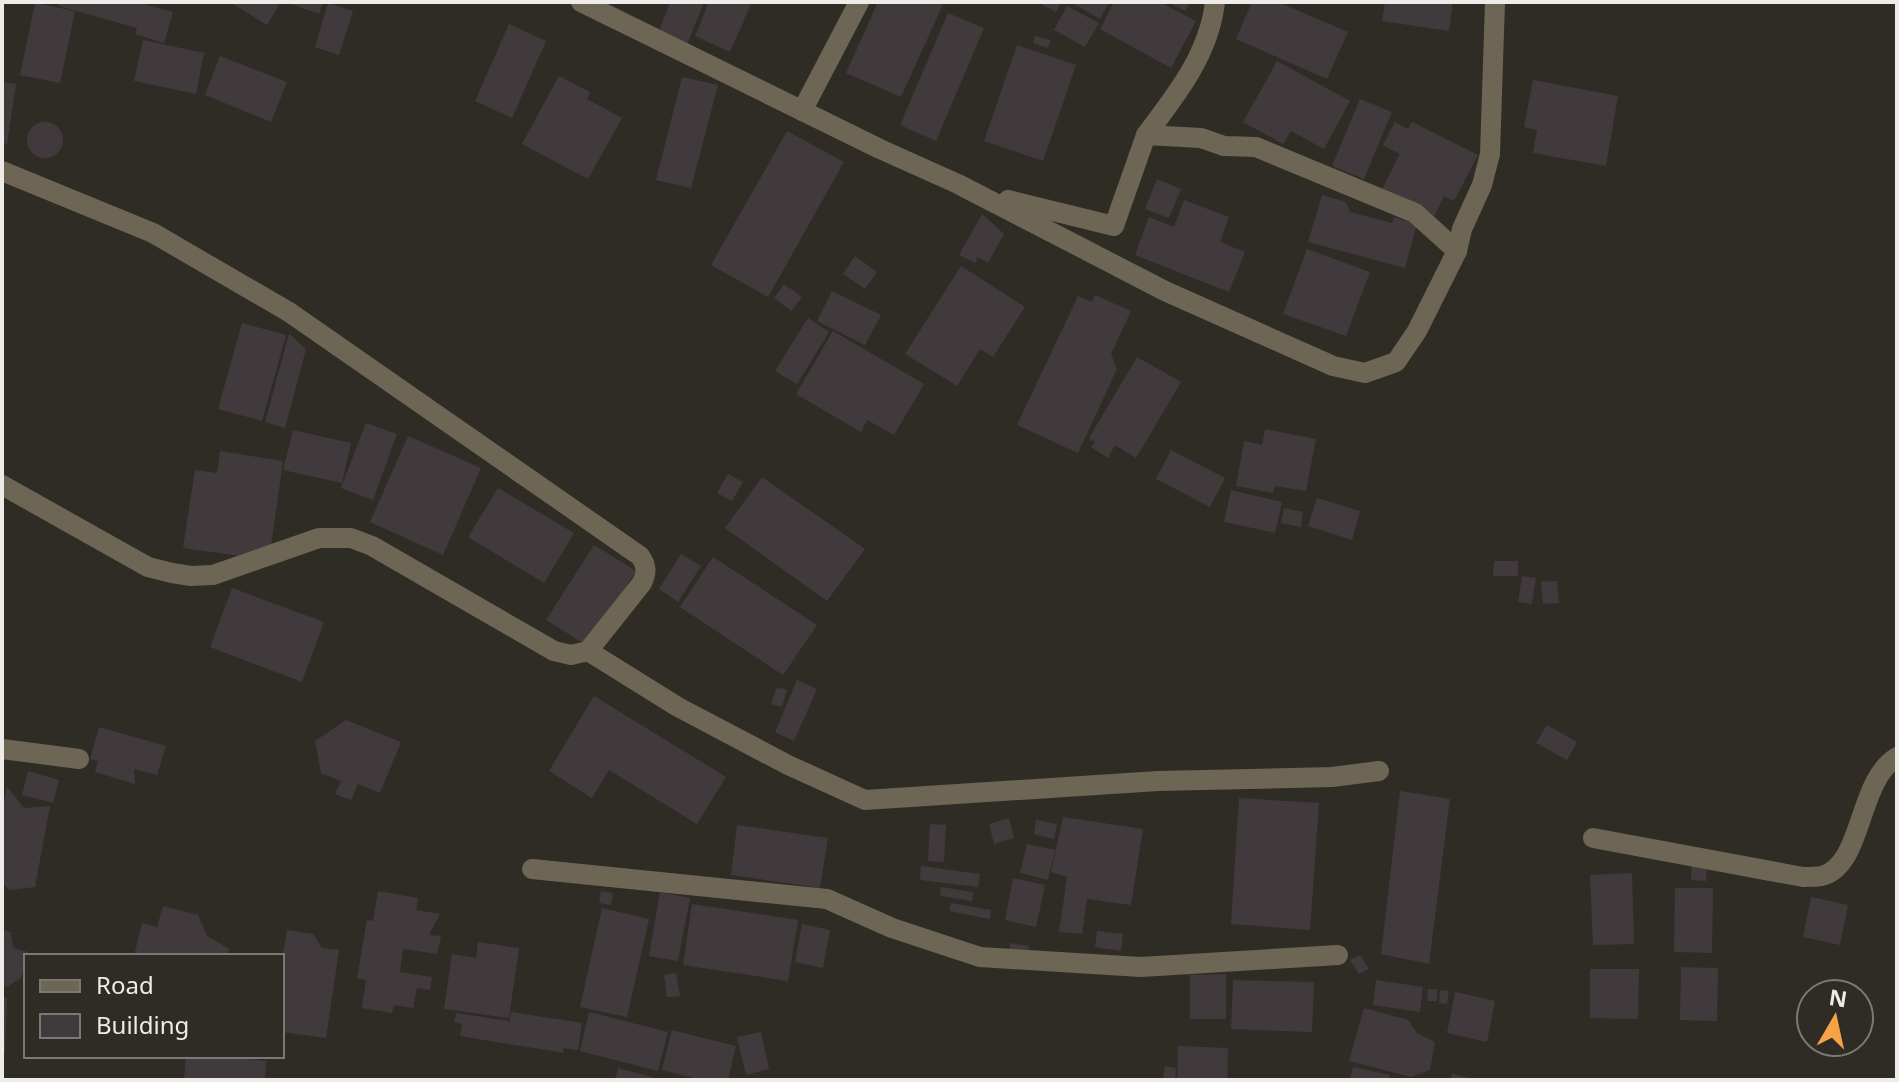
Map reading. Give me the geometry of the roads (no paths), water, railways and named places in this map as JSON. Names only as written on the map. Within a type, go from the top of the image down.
[{"type":"street","points":[[581,2],[958,184],[1165,291],[1333,366],[1365,373],[1396,362],[1417,331],[1457,251],[1462,229],[1482,185],[1490,154],[1495,2]]},
{"type":"street","points":[[802,111],[859,2]]},
{"type":"street","points":[[958,184],[1114,226],[1146,135],[1178,93],[1204,49],[1215,2]]},
{"type":"street","points":[[1146,135],[1201,138],[1224,146],[1256,147],[1415,213],[1457,251]]},
{"type":"street","points":[[2,171],[153,233],[289,312],[640,556],[646,574],[588,651],[571,655],[554,651],[372,546],[351,538],[319,538],[213,575],[191,576],[148,567],[2,485]]},
{"type":"street","points":[[588,651],[678,707],[788,765],[865,800],[1158,781],[1332,777],[1379,771]]},
{"type":"street","points":[[2,749],[79,759]]},
{"type":"street","points":[[1593,838],[1803,877],[1824,876],[1838,865],[1852,846],[1870,789],[1888,762],[1897,757]]},
{"type":"street","points":[[532,869],[827,899],[892,928],[980,957],[1141,967],[1338,955]]}]
